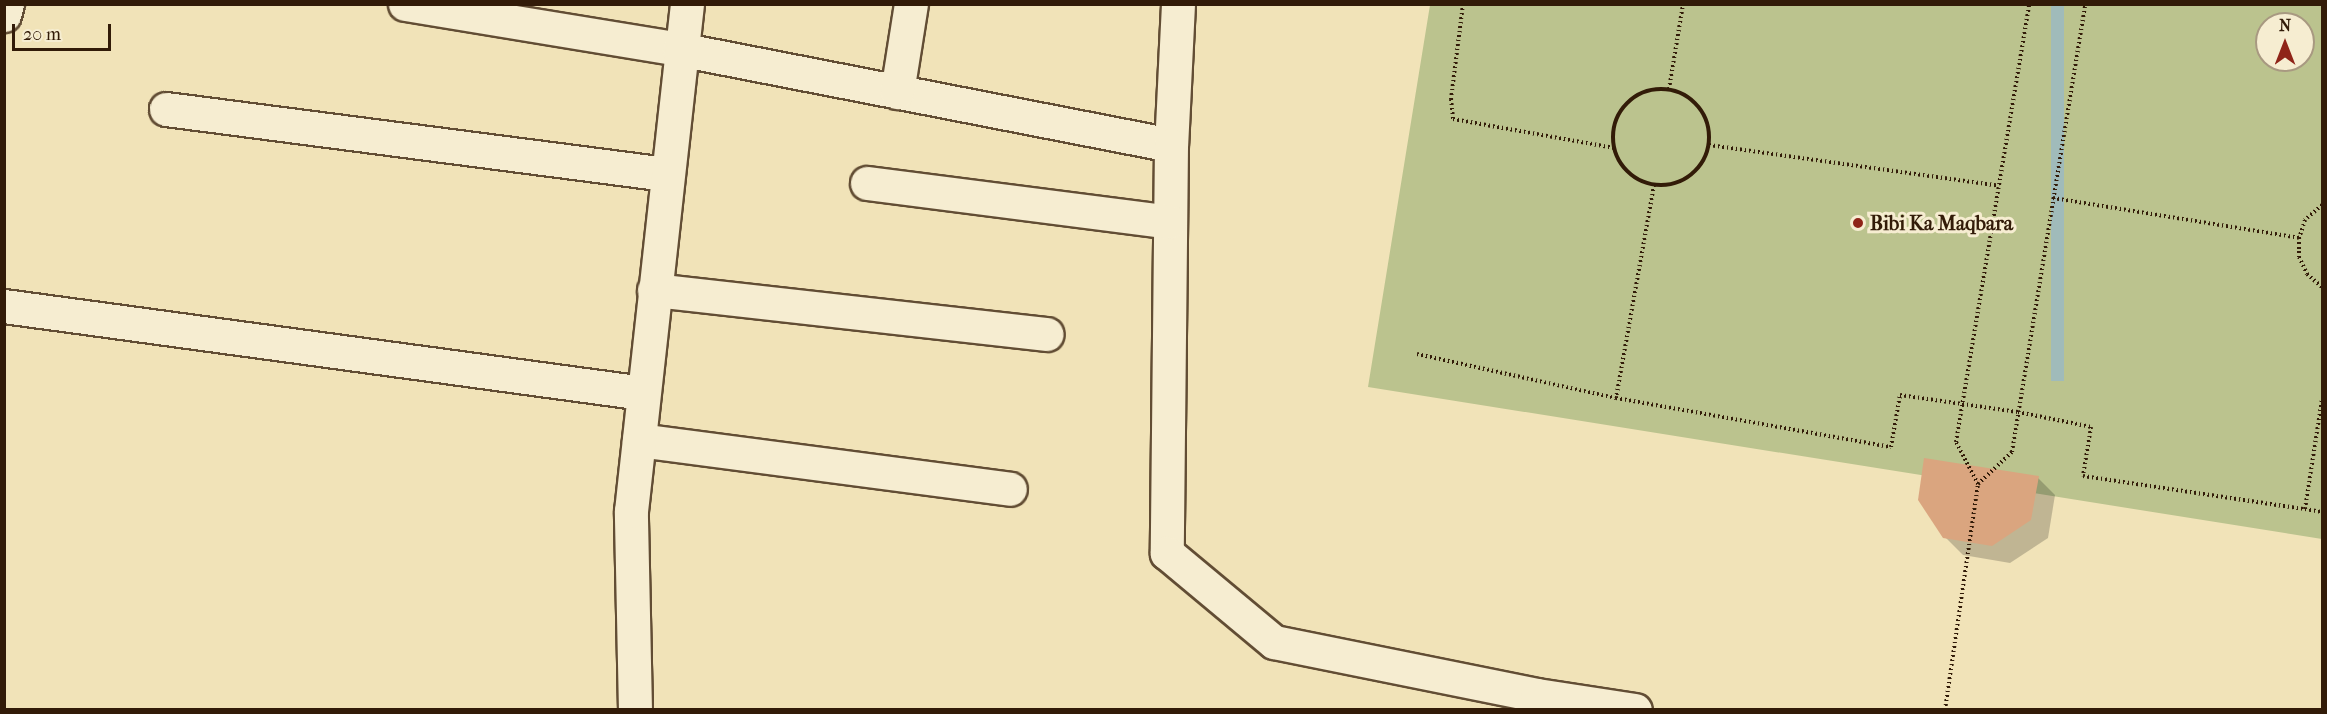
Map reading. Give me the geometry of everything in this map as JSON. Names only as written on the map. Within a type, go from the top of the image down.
[{"type":"street","points":[[4,15],[7,4]]},
{"type":"street","points":[[635,710],[631,511],[679,49],[687,4]]},
{"type":"street","points":[[897,92],[911,4]]},
{"type":"street","points":[[1178,4],[1171,146],[1167,554],[1274,642],[1531,702],[1635,710]]},
{"type":"street","points":[[406,5],[679,49],[1171,146]]},
{"type":"street","points":[[166,109],[666,174]]},
{"type":"street","points":[[867,183],[1170,222]]},
{"type":"street","points":[[654,290],[1047,334]]},
{"type":"street","points":[[4,306],[644,393]]},
{"type":"street","points":[[639,440],[1010,489]]},
{"type":"path","points":[[1463,4],[1451,99],[1453,118],[1614,148]]},
{"type":"path","points":[[1669,89],[1683,4]]},
{"type":"path","points":[[1945,710],[1978,484],[1956,442],[2029,4]]},
{"type":"path","points":[[1978,484],[2012,452],[2085,4]]},
{"type":"path","points":[[1669,89],[1687,96],[1701,109],[1709,126],[1709,145],[1702,162],[1690,176],[1672,184],[1654,185],[1636,178],[1622,165],[1614,148],[1613,129],[1626,105],[1650,90],[1669,89]]},
{"type":"path","points":[[1709,145],[1999,186]]},
{"type":"path","points":[[1616,398],[1654,185]]},
{"type":"path","points":[[2053,198],[2299,238]]},
{"type":"path","points":[[2322,205],[2305,220],[2299,238],[2299,256],[2307,274],[2322,287]]},
{"type":"path","points":[[1417,354],[1616,398],[1891,447],[1900,395],[2018,412],[2091,427],[2083,477],[2322,512]]},
{"type":"path","points":[[2305,510],[2322,399]]},
{"type":"green space","name":"Bibi Ka Maqbara","points":[[1430,5],[2322,5],[2322,539],[1368,387]]},
{"type":"water","points":[[2051,5],[2064,5],[2064,381],[2051,381]]},
{"type":"building","points":[[1924,458],[2039,476],[2031,520],[1992,546],[1943,538],[1918,500]]},
{"type":"place","name":"Bibi Ka Maqbara","points":[[1858,223]]}]
